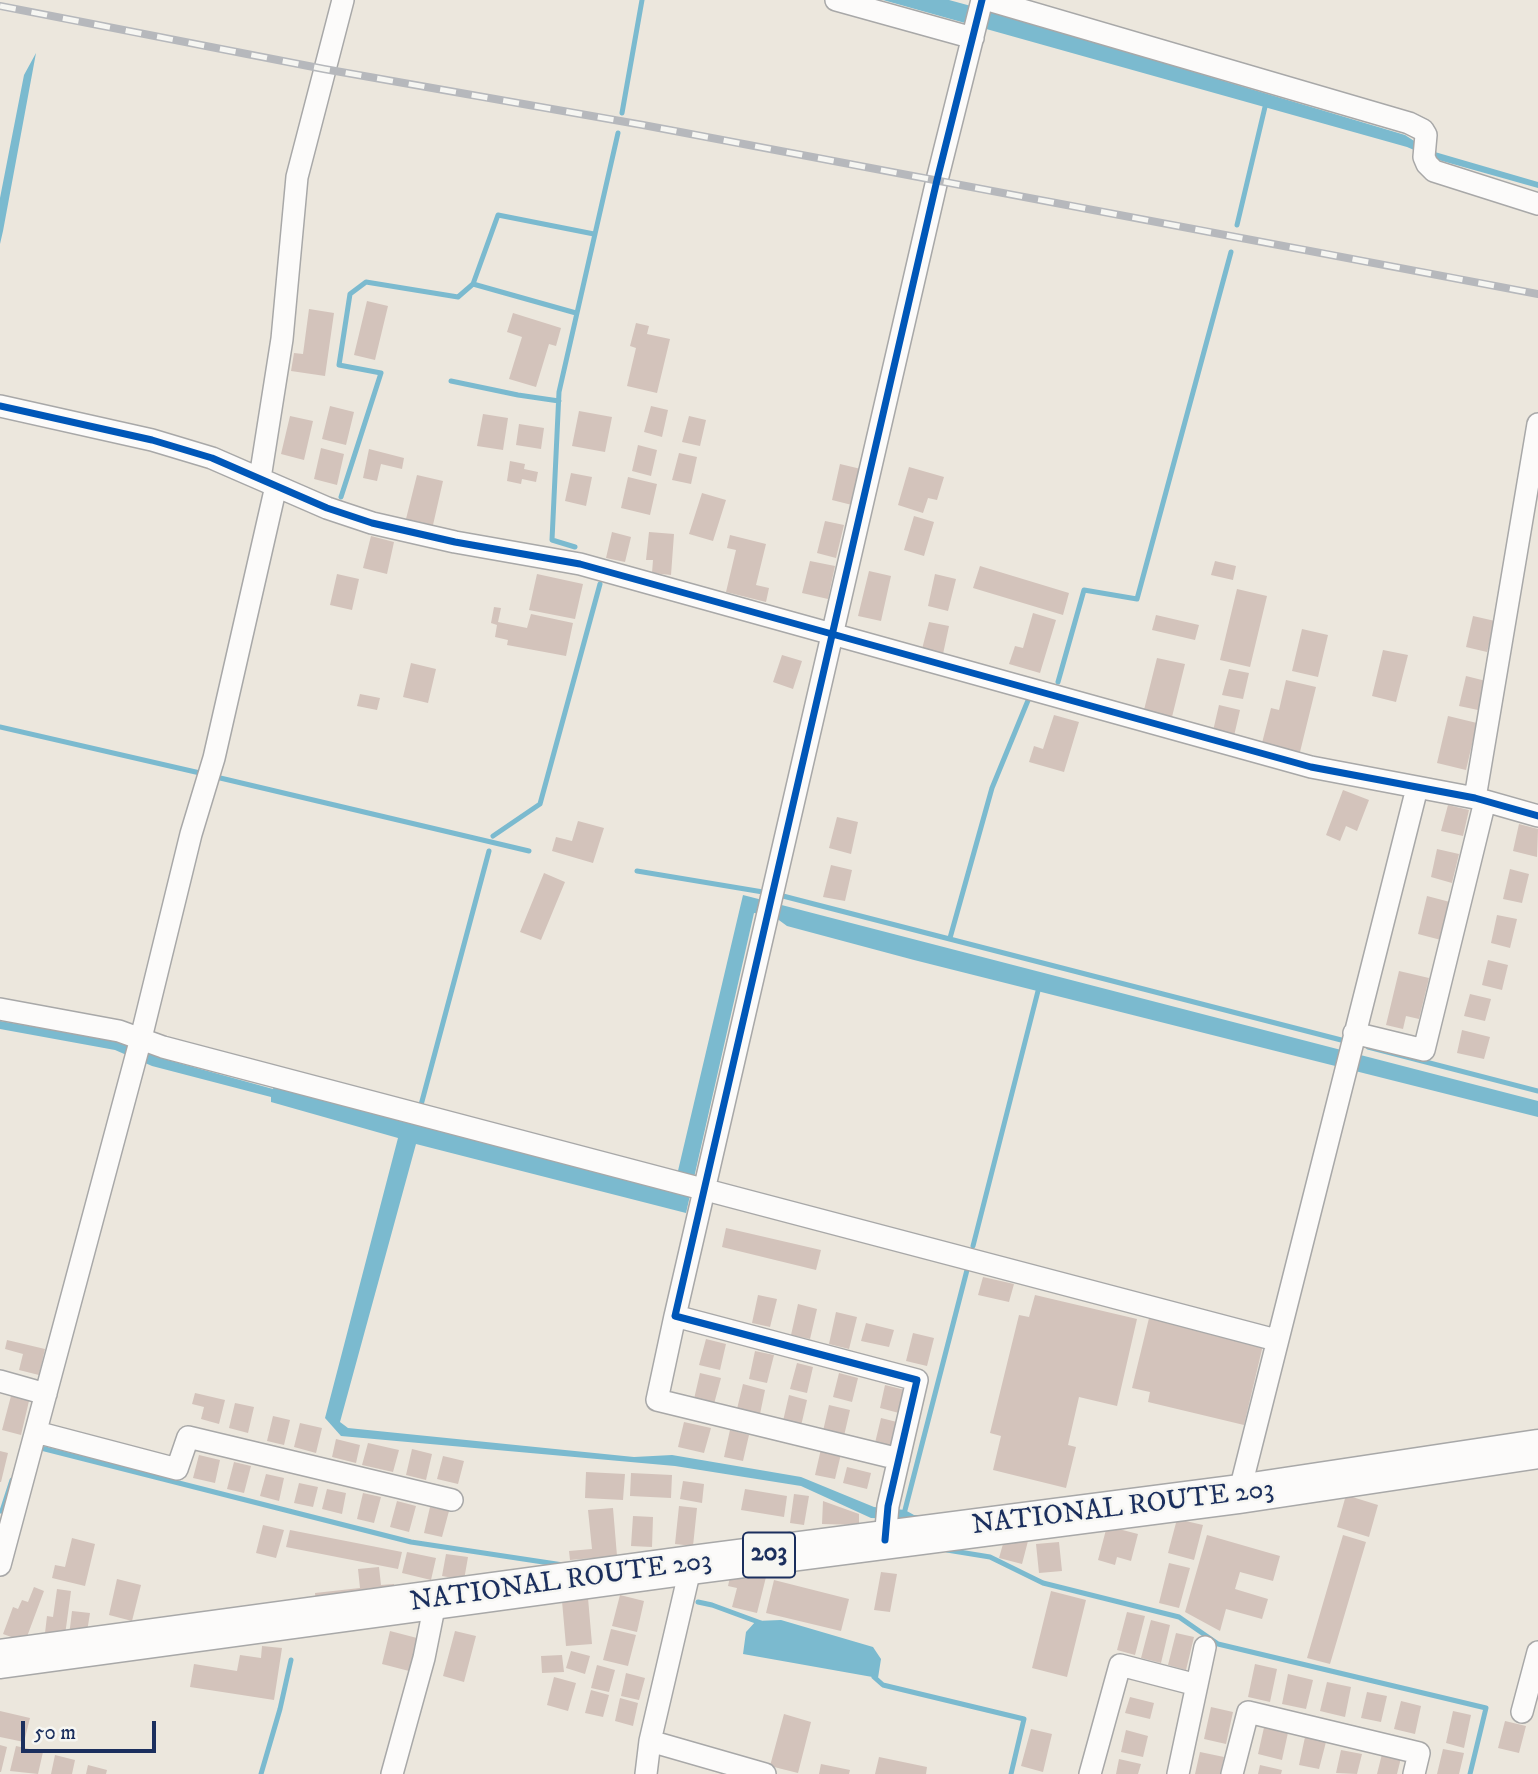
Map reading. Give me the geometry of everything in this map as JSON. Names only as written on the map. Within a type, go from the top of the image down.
[{"type":"highway","name":"NATIONAL ROUTE 203","points":[[0,1659],[691,1565],[886,1524],[1239,1494],[1538,1449]]},
{"type":"street","points":[[0,1565],[8,1502],[36,1432],[134,1066],[191,834],[214,758],[268,482],[297,177],[343,0]]},
{"type":"street","points":[[836,0],[973,38]]},
{"type":"street","points":[[899,1459],[657,1401],[933,193],[982,0]]},
{"type":"street","points":[[988,0],[1409,124],[1423,130],[1426,135],[1427,164],[1434,171],[1538,204]]},
{"type":"street","points":[[0,406],[152,440],[212,458],[327,508],[372,523],[455,542],[580,564],[1311,767],[1480,799],[1538,816]]},
{"type":"street","points":[[1354,1033],[1424,1050],[1480,799],[1538,424]]},
{"type":"street","points":[[1239,1494],[1417,788]]},
{"type":"street","points":[[0,1009],[119,1031],[163,1047],[668,1182],[1276,1340]]},
{"type":"street","points":[[675,1316],[917,1380],[886,1524]]},
{"type":"street","points":[[0,1381],[46,1394]]},
{"type":"street","points":[[36,1432],[177,1469],[188,1437],[452,1500]]},
{"type":"street","points":[[646,1774],[649,1741],[691,1565]]},
{"type":"street","points":[[392,1774],[424,1658],[433,1613],[432,1601]]},
{"type":"street","points":[[1178,1774],[1205,1647]]},
{"type":"street","points":[[1522,1712],[1535,1674],[1538,1651]]},
{"type":"street","points":[[1090,1774],[1120,1665],[1197,1685]]},
{"type":"street","points":[[1232,1774],[1248,1712],[1419,1753],[1414,1774]]},
{"type":"street","points":[[649,1741],[765,1774]]},
{"type":"water","points":[[883,0],[949,0],[993,12],[1405,135],[1428,150],[1538,182],[1538,188],[1435,159],[1407,147]]},
{"type":"water","points":[[36,53],[0,244],[0,198],[24,75]]},
{"type":"water","points":[[743,895],[1538,1101],[1538,1117],[914,960],[787,926],[772,915],[754,913],[686,1213],[416,1144],[340,1422],[348,1428],[634,1457],[672,1455],[801,1477],[874,1507],[927,1515],[904,1519],[871,1518],[801,1486],[675,1466],[341,1436],[325,1418],[398,1138],[271,1102],[271,1097],[152,1066],[115,1050],[0,1029],[0,1021],[118,1041],[157,1057],[273,1089],[274,1086],[673,1192]]},
{"type":"water","points":[[781,1620],[873,1647],[881,1659],[878,1678],[743,1654],[746,1632],[756,1621]]},
{"type":"building","points":[[367,301],[388,306],[375,360],[354,355]]},
{"type":"building","points":[[309,309],[334,313],[325,376],[291,371],[294,353],[303,354]]},
{"type":"building","points":[[513,313],[561,328],[556,346],[549,344],[536,387],[509,379],[522,337],[507,332]]},
{"type":"building","points":[[636,323],[649,326],[647,334],[670,339],[657,393],[627,386],[636,348],[630,346]]},
{"type":"building","points":[[330,406],[354,412],[346,445],[322,439]]},
{"type":"building","points":[[651,406],[668,410],[662,437],[644,432]]},
{"type":"building","points":[[579,411],[612,417],[605,452],[572,446]]},
{"type":"building","points":[[483,414],[508,418],[503,450],[477,446]]},
{"type":"building","points":[[290,416],[313,421],[304,460],[281,454]]},
{"type":"building","points":[[689,416],[706,420],[700,446],[682,442]]},
{"type":"building","points":[[519,424],[544,428],[541,449],[516,445]]},
{"type":"building","points":[[638,445],[657,450],[651,476],[632,471]]},
{"type":"building","points":[[321,448],[344,454],[337,485],[314,479]]},
{"type":"building","points":[[369,449],[404,458],[402,469],[381,464],[377,481],[363,478]]},
{"type":"building","points":[[679,453],[697,457],[691,484],[672,480]]},
{"type":"building","points":[[510,461],[525,464],[524,469],[538,472],[536,482],[522,479],[521,484],[507,481]]},
{"type":"building","points":[[840,464],[861,469],[852,505],[832,500]]},
{"type":"building","points":[[909,467],[944,477],[937,500],[928,498],[923,513],[898,505]]},
{"type":"building","points":[[571,473],[592,477],[586,506],[565,501]]},
{"type":"building","points":[[417,475],[443,481],[433,525],[406,519]]},
{"type":"building","points":[[628,477],[657,484],[650,515],[621,508]]},
{"type":"building","points":[[702,493],[726,500],[713,541],[689,534]]},
{"type":"building","points":[[914,516],[934,522],[924,556],[904,550]]},
{"type":"building","points":[[825,521],[844,525],[836,558],[817,553]]},
{"type":"building","points":[[612,532],[631,537],[625,562],[606,558]]},
{"type":"building","points":[[649,532],[674,534],[671,575],[652,573],[653,560],[646,560]]},
{"type":"building","points":[[730,535],[766,544],[756,585],[769,588],[766,602],[726,592],[736,550],[727,548]]},
{"type":"building","points":[[371,536],[394,542],[387,574],[363,568]]},
{"type":"building","points":[[810,561],[835,566],[828,599],[802,593]]},
{"type":"building","points":[[1215,561],[1236,566],[1233,580],[1211,575]]},
{"type":"building","points":[[980,566],[1069,593],[1063,615],[973,588]]},
{"type":"building","points":[[869,571],[891,576],[881,621],[858,616]]},
{"type":"building","points":[[337,574],[359,579],[352,610],[330,605]]},
{"type":"building","points":[[537,574],[583,584],[575,619],[529,610]]},
{"type":"building","points":[[935,574],[956,579],[948,611],[928,606]]},
{"type":"building","points":[[1237,589],[1267,596],[1250,667],[1220,660]]},
{"type":"building","points":[[494,607],[501,608],[498,622],[527,628],[531,614],[573,623],[566,656],[507,645],[508,640],[495,637],[497,625],[491,623]]},
{"type":"building","points":[[1033,613],[1056,620],[1040,673],[1009,664],[1015,646],[1023,648]]},
{"type":"building","points":[[1156,615],[1199,625],[1195,640],[1152,630]]},
{"type":"building","points":[[1473,616],[1495,621],[1487,652],[1466,647]]},
{"type":"building","points":[[929,622],[949,626],[943,654],[922,649]]},
{"type":"building","points":[[1302,629],[1328,635],[1318,677],[1292,671]]},
{"type":"building","points":[[1383,650],[1408,655],[1396,702],[1372,696]]},
{"type":"building","points":[[782,655],[802,661],[793,689],[773,682]]},
{"type":"building","points":[[1157,658],[1185,664],[1172,717],[1144,710]]},
{"type":"building","points":[[411,663],[436,669],[428,703],[403,697]]},
{"type":"building","points":[[1229,669],[1249,673],[1243,699],[1222,695]]},
{"type":"building","points":[[1466,676],[1486,681],[1478,710],[1459,706]]},
{"type":"building","points":[[1286,680],[1316,687],[1300,752],[1262,743],[1271,708],[1279,710]]},
{"type":"building","points":[[360,694],[380,698],[377,710],[357,706]]},
{"type":"building","points":[[1219,705],[1240,710],[1234,736],[1213,731]]},
{"type":"building","points":[[1054,715],[1079,722],[1064,772],[1029,762],[1034,746],[1043,749]]},
{"type":"building","points":[[1448,716],[1477,723],[1466,770],[1437,763]]},
{"type":"building","points":[[1343,790],[1369,800],[1357,831],[1346,826],[1340,841],[1326,835]]},
{"type":"building","points":[[1448,805],[1469,810],[1463,836],[1441,831]]},
{"type":"building","points":[[837,817],[858,822],[851,854],[829,848]]},
{"type":"building","points":[[578,821],[604,828],[593,863],[552,851],[556,837],[572,841]]},
{"type":"building","points":[[1519,824],[1538,829],[1537,857],[1513,851]]},
{"type":"building","points":[[1437,849],[1459,854],[1452,883],[1431,877]]},
{"type":"building","points":[[831,865],[852,870],[845,901],[823,897]]},
{"type":"building","points":[[1510,869],[1529,874],[1522,903],[1503,899]]},
{"type":"building","points":[[544,873],[565,882],[541,940],[520,932]]},
{"type":"building","points":[[1427,896],[1450,902],[1441,940],[1418,934]]},
{"type":"building","points":[[1497,915],[1517,919],[1510,948],[1491,943]]},
{"type":"building","points":[[1488,960],[1508,965],[1502,990],[1482,985]]},
{"type":"building","points":[[1399,971],[1429,978],[1419,1019],[1406,1016],[1403,1029],[1386,1025]]},
{"type":"building","points":[[1470,994],[1491,999],[1485,1021],[1464,1016]]},
{"type":"building","points":[[1462,1030],[1490,1037],[1484,1059],[1457,1053]]},
{"type":"building","points":[[726,1228],[821,1250],[816,1270],[722,1247]]},
{"type":"building","points":[[983,1277],[1014,1284],[1009,1302],[978,1295]]},
{"type":"building","points":[[758,1295],[777,1299],[770,1327],[752,1323]]},
{"type":"building","points":[[1035,1295],[1137,1319],[1117,1406],[1079,1397],[1068,1445],[1076,1447],[1066,1488],[993,1470],[1001,1436],[990,1433],[1019,1315],[1029,1317]]},
{"type":"building","points":[[798,1304],[817,1309],[810,1339],[791,1335]]},
{"type":"building","points":[[836,1312],[857,1317],[849,1349],[829,1344]]},
{"type":"building","points":[[1150,1314],[1264,1341],[1244,1425],[1148,1402],[1150,1392],[1132,1388]]},
{"type":"building","points":[[866,1323],[894,1330],[889,1347],[861,1341]]},
{"type":"building","points":[[913,1333],[934,1338],[927,1366],[906,1361]]},
{"type":"building","points":[[706,1339],[726,1344],[720,1370],[699,1365]]},
{"type":"building","points":[[7,1340],[45,1349],[39,1375],[19,1370],[23,1354],[5,1349]]},
{"type":"building","points":[[755,1351],[774,1355],[767,1383],[749,1379]]},
{"type":"building","points":[[797,1363],[813,1367],[807,1393],[790,1389]]},
{"type":"building","points":[[700,1373],[721,1378],[714,1404],[694,1399]]},
{"type":"building","points":[[839,1373],[858,1378],[852,1402],[833,1397]]},
{"type":"building","points":[[743,1384],[765,1390],[760,1414],[737,1409]]},
{"type":"building","points":[[885,1385],[905,1390],[899,1413],[880,1408]]},
{"type":"building","points":[[195,1393],[225,1400],[219,1424],[201,1419],[204,1407],[192,1404]]},
{"type":"building","points":[[789,1395],[807,1400],[801,1426],[783,1421]]},
{"type":"building","points":[[11,1396],[29,1401],[21,1435],[2,1430]]},
{"type":"building","points":[[235,1403],[254,1407],[248,1433],[229,1428]]},
{"type":"building","points":[[829,1405],[850,1410],[844,1436],[823,1431]]},
{"type":"building","points":[[273,1416],[290,1420],[284,1445],[267,1441]]},
{"type":"building","points":[[881,1418],[897,1422],[891,1447],[875,1443]]},
{"type":"building","points":[[684,1422],[711,1428],[704,1453],[678,1447]]},
{"type":"building","points":[[300,1423],[322,1428],[316,1453],[294,1447]]},
{"type":"building","points":[[730,1430],[749,1435],[743,1461],[724,1457]]},
{"type":"building","points":[[336,1439],[360,1445],[356,1463],[332,1457]]},
{"type":"building","points":[[368,1443],[399,1450],[393,1472],[362,1465]]},
{"type":"building","points":[[412,1449],[432,1454],[426,1480],[406,1475]]},
{"type":"building","points":[[821,1449],[841,1454],[835,1479],[815,1475]]},
{"type":"building","points":[[0,1451],[8,1453],[1,1482],[0,1482]]},
{"type":"building","points":[[199,1455],[220,1460],[215,1483],[193,1478]]},
{"type":"building","points":[[443,1456],[464,1461],[458,1484],[437,1479]]},
{"type":"building","points":[[234,1462],[251,1466],[244,1493],[227,1489]]},
{"type":"building","points":[[847,1467],[871,1473],[867,1489],[843,1483]]},
{"type":"building","points":[[586,1472],[625,1474],[623,1500],[585,1498]]},
{"type":"building","points":[[631,1473],[672,1475],[671,1498],[630,1496]]},
{"type":"building","points":[[266,1474],[284,1478],[279,1501],[260,1496]]},
{"type":"building","points":[[683,1481],[704,1484],[702,1503],[680,1499]]},
{"type":"building","points":[[299,1483],[318,1487],[313,1507],[294,1503]]},
{"type":"building","points":[[327,1489],[346,1493],[342,1514],[322,1509]]},
{"type":"building","points":[[745,1489],[787,1496],[784,1517],[741,1510]]},
{"type":"building","points":[[363,1493],[381,1497],[374,1523],[357,1519]]},
{"type":"building","points":[[794,1494],[809,1496],[804,1525],[790,1523]]},
{"type":"building","points":[[1346,1495],[1378,1505],[1369,1537],[1337,1527]]},
{"type":"building","points":[[397,1501],[416,1506],[409,1532],[390,1527]]},
{"type":"building","points":[[823,1501],[859,1514],[859,1525],[822,1524]]},
{"type":"building","points":[[679,1506],[697,1508],[693,1546],[675,1544]]},
{"type":"building","points":[[430,1507],[449,1511],[442,1537],[424,1533]]},
{"type":"building","points":[[613,1508],[617,1556],[570,1560],[569,1551],[592,1549],[588,1510]]},
{"type":"building","points":[[633,1516],[653,1517],[652,1547],[631,1546]]},
{"type":"building","points":[[1177,1519],[1203,1525],[1194,1560],[1168,1553]]},
{"type":"building","points":[[263,1525],[284,1530],[276,1558],[256,1553]]},
{"type":"building","points":[[1107,1526],[1138,1534],[1131,1561],[1117,1557],[1115,1565],[1098,1560]]},
{"type":"building","points":[[290,1530],[402,1552],[398,1569],[286,1547]]},
{"type":"building","points":[[1207,1535],[1280,1556],[1273,1581],[1240,1572],[1235,1589],[1268,1599],[1262,1619],[1226,1609],[1220,1631],[1185,1612]]},
{"type":"building","points":[[1343,1535],[1366,1542],[1330,1664],[1307,1658]]},
{"type":"building","points":[[72,1538],[95,1544],[85,1586],[52,1578],[55,1565],[65,1567]]},
{"type":"building","points":[[1028,1541],[1022,1564],[999,1558],[1003,1544]]},
{"type":"building","points":[[1059,1542],[1062,1571],[1039,1573],[1036,1544]]},
{"type":"building","points":[[407,1552],[436,1558],[431,1580],[402,1573]]},
{"type":"building","points":[[446,1554],[468,1557],[464,1580],[442,1576]]},
{"type":"building","points":[[1169,1563],[1190,1568],[1179,1608],[1159,1603]]},
{"type":"building","points":[[379,1567],[381,1585],[394,1584],[395,1595],[316,1604],[315,1593],[360,1588],[358,1569]]},
{"type":"building","points":[[881,1572],[897,1574],[890,1612],[874,1610]]},
{"type":"building","points":[[767,1573],[757,1613],[732,1607],[737,1588],[728,1586],[730,1577]]},
{"type":"building","points":[[117,1579],[141,1585],[132,1621],[109,1615]]},
{"type":"building","points":[[774,1580],[849,1599],[841,1631],[766,1613]]},
{"type":"building","points":[[34,1587],[44,1591],[25,1642],[3,1634],[13,1607],[18,1609],[22,1600],[28,1602]]},
{"type":"building","points":[[57,1589],[71,1591],[65,1635],[45,1633],[47,1616],[53,1617]]},
{"type":"building","points":[[1051,1591],[1086,1600],[1067,1677],[1032,1668]]},
{"type":"building","points":[[620,1595],[644,1601],[637,1632],[612,1626]]},
{"type":"building","points":[[588,1598],[592,1644],[566,1646],[562,1601]]},
{"type":"building","points":[[72,1611],[90,1613],[86,1638],[69,1636]]},
{"type":"building","points":[[1127,1612],[1145,1616],[1135,1655],[1117,1650]]},
{"type":"building","points":[[1151,1620],[1170,1625],[1161,1663],[1141,1658]]},
{"type":"building","points":[[611,1629],[636,1635],[628,1666],[603,1660]]},
{"type":"building","points":[[390,1631],[417,1638],[409,1671],[382,1664]]},
{"type":"building","points":[[455,1631],[476,1636],[464,1682],[443,1676]]},
{"type":"building","points":[[1176,1633],[1194,1637],[1186,1670],[1168,1665]]},
{"type":"building","points":[[262,1646],[282,1648],[274,1700],[190,1687],[194,1664],[237,1671],[240,1655],[261,1658]]},
{"type":"building","points":[[571,1651],[590,1656],[585,1674],[566,1668]]},
{"type":"building","points":[[562,1655],[564,1672],[542,1673],[541,1656]]},
{"type":"building","points":[[1255,1664],[1277,1669],[1270,1702],[1248,1697]]},
{"type":"building","points":[[597,1665],[615,1670],[609,1692],[591,1688]]},
{"type":"building","points":[[626,1673],[645,1678],[639,1700],[621,1696]]},
{"type":"building","points":[[1288,1674],[1313,1680],[1306,1709],[1282,1704]]},
{"type":"building","points":[[554,1677],[576,1683],[568,1711],[547,1705]]},
{"type":"building","points":[[1327,1682],[1351,1687],[1345,1717],[1320,1711]]},
{"type":"building","points":[[591,1690],[609,1695],[603,1717],[585,1713]]},
{"type":"building","points":[[1367,1692],[1387,1696],[1381,1722],[1361,1718]]},
{"type":"building","points":[[1130,1697],[1154,1703],[1150,1719],[1125,1713]]},
{"type":"building","points":[[620,1698],[638,1703],[633,1726],[615,1721]]},
{"type":"building","points":[[1401,1701],[1421,1706],[1415,1734],[1394,1729]]},
{"type":"building","points":[[1211,1707],[1233,1712],[1226,1744],[1204,1739]]},
{"type":"building","points":[[0,1711],[30,1718],[24,1742],[0,1737]]},
{"type":"building","points":[[1453,1711],[1471,1715],[1464,1748],[1446,1743]]},
{"type":"building","points":[[784,1714],[811,1722],[798,1773],[770,1766]]},
{"type":"building","points":[[1505,1721],[1526,1726],[1519,1753],[1498,1748]]},
{"type":"building","points":[[1265,1723],[1289,1728],[1282,1760],[1258,1754]]},
{"type":"building","points":[[1031,1729],[1052,1734],[1043,1772],[1021,1766]]},
{"type":"building","points":[[1126,1730],[1148,1736],[1143,1757],[1121,1752]]},
{"type":"building","points":[[1305,1737],[1326,1742],[1319,1769],[1299,1765]]},
{"type":"building","points":[[0,1745],[7,1747],[1,1772],[0,1772]]},
{"type":"building","points":[[16,1746],[43,1752],[38,1774],[10,1771]]},
{"type":"building","points":[[1443,1749],[1464,1753],[1459,1774],[1437,1774]]},
{"type":"building","points":[[1341,1750],[1362,1754],[1357,1774],[1336,1773]]},
{"type":"building","points":[[1200,1752],[1224,1757],[1220,1774],[1195,1774]]},
{"type":"building","points":[[1382,1754],[1401,1758],[1397,1774],[1377,1774]]},
{"type":"building","points":[[55,1755],[75,1760],[72,1774],[51,1774]]},
{"type":"building","points":[[879,1757],[927,1767],[926,1774],[875,1774]]},
{"type":"building","points":[[1119,1759],[1141,1764],[1138,1774],[1116,1774]]},
{"type":"building","points":[[821,1764],[850,1770],[849,1774],[819,1774]]},
{"type":"building","points":[[88,1765],[107,1770],[106,1774],[86,1774]]},
{"type":"building","points":[[1260,1765],[1282,1770],[1281,1774],[1258,1774]]},
{"type":"waterway","points":[[622,113],[642,0]]},
{"type":"waterway","points":[[1237,225],[1265,107]]},
{"type":"waterway","points":[[575,547],[552,540],[559,392],[618,133]]},
{"type":"waterway","points":[[341,497],[381,373],[339,365],[350,294],[366,282],[458,297],[473,284],[498,215],[594,234]]},
{"type":"waterway","points":[[1058,682],[1084,590],[1137,599],[1231,252]]},
{"type":"waterway","points":[[473,284],[576,313]]},
{"type":"waterway","points":[[451,381],[559,401]]},
{"type":"waterway","points":[[493,836],[540,804],[600,584]]},
{"type":"waterway","points":[[950,938],[992,788],[1029,698]]},
{"type":"waterway","points":[[0,727],[200,773]]},
{"type":"waterway","points":[[216,777],[529,851]]},
{"type":"waterway","points":[[421,1105],[489,851]]},
{"type":"waterway","points":[[637,871],[769,893]]},
{"type":"waterway","points":[[779,895],[1349,1042]]},
{"type":"waterway","points":[[973,1246],[1038,991]]},
{"type":"waterway","points":[[1368,1047],[1538,1091]]},
{"type":"waterway","points":[[905,1510],[967,1270]]},
{"type":"waterway","points":[[41,1448],[411,1542],[563,1565]]},
{"type":"waterway","points":[[0,1511],[12,1480]]},
{"type":"waterway","points":[[947,1550],[990,1557],[1043,1583],[1179,1617],[1218,1644],[1486,1708],[1470,1774]]},
{"type":"waterway","points":[[698,1602],[761,1623]]},
{"type":"waterway","points":[[261,1774],[291,1660]]},
{"type":"waterway","points":[[874,1677],[883,1685],[1024,1719],[1011,1774]]},
{"type":"railway","points":[[0,6],[324,69],[643,125],[1538,294]]},
{"type":"cycle path","points":[[885,1540],[888,1506],[917,1380],[675,1316],[937,180],[982,0]]},
{"type":"cycle path","points":[[0,406],[152,440],[212,458],[327,508],[372,523],[455,542],[580,564],[1311,767],[1475,798],[1538,816]]}]
